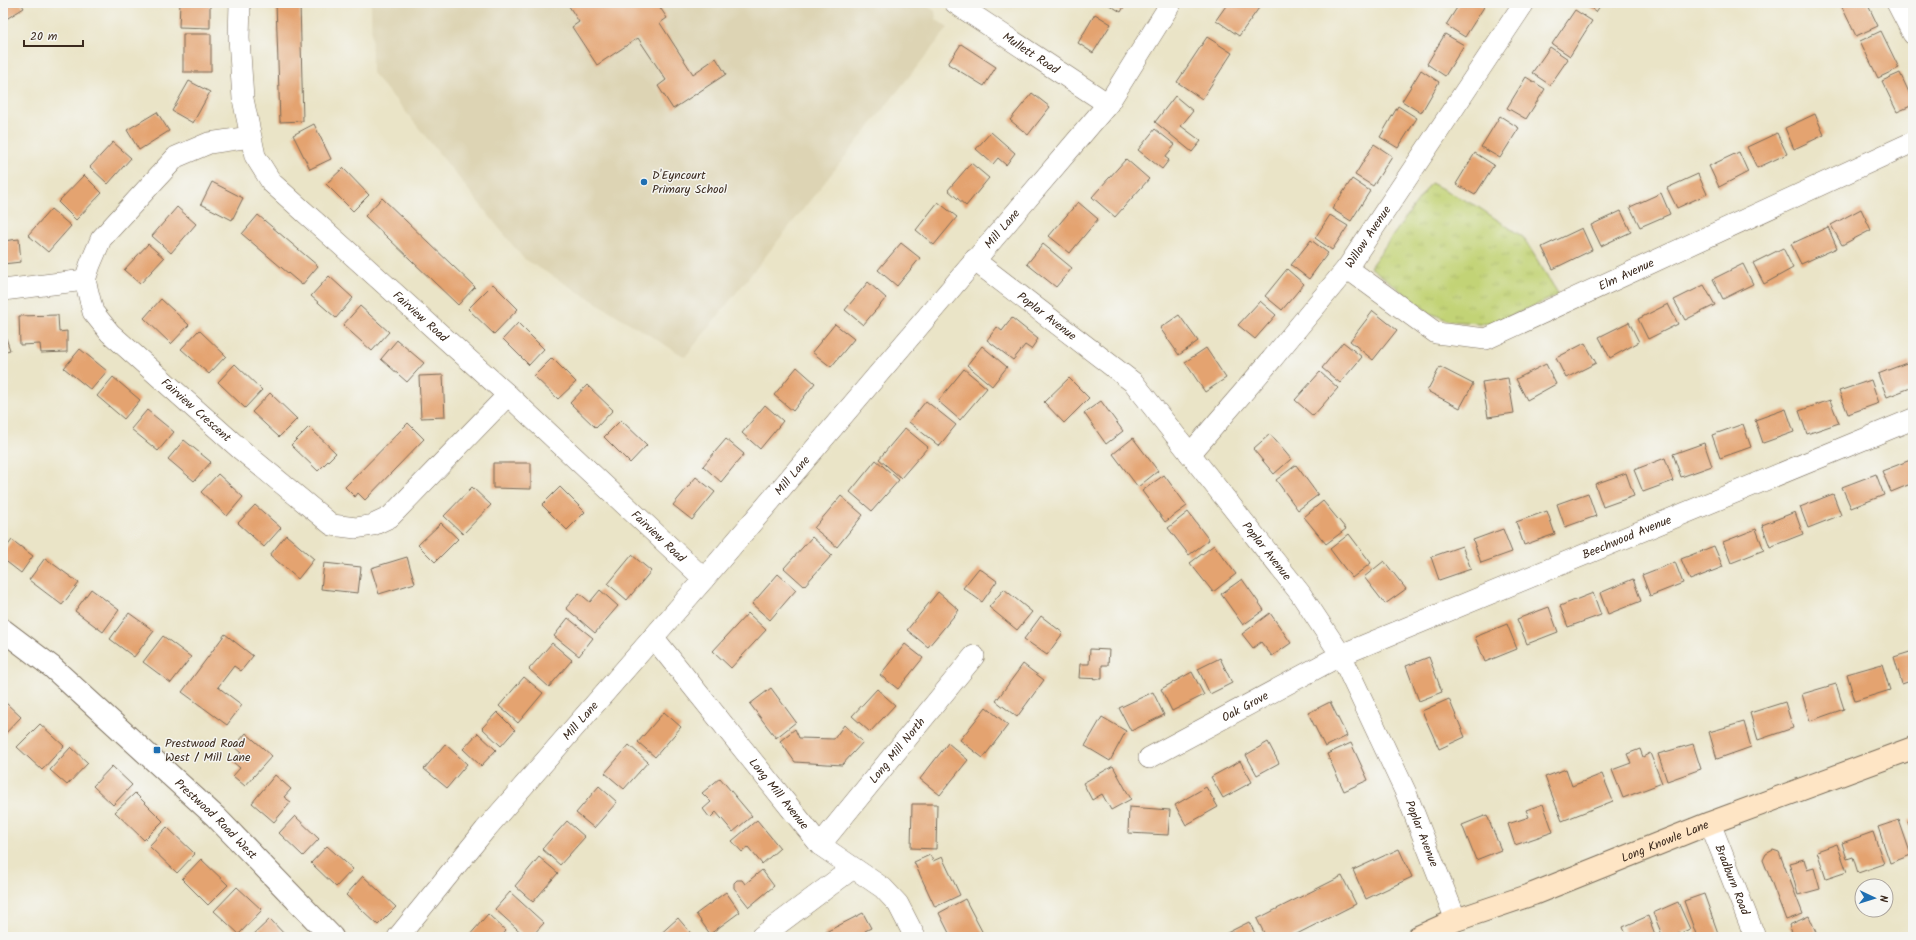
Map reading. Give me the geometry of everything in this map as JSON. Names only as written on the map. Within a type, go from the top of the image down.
[{"type":"main road","name":"Long Knowle Lane","points":[[1418,937],[1456,920],[1533,894],[1710,823],[1913,748]]},
{"type":"street","name":"Fairview Road","points":[[240,3],[239,38],[242,99],[255,156],[272,183],[508,395],[704,578]]},
{"type":"street","name":"Mullett Road","points":[[955,3],[1108,104]]},
{"type":"street","name":"Mill Lane","points":[[398,937],[485,830],[704,578],[1108,104],[1171,3]]},
{"type":"street","name":"Willow Avenue","points":[[1190,454],[1272,359],[1347,268],[1524,3]]},
{"type":"street","points":[[1897,3],[1913,34]]},
{"type":"street","points":[[3,290],[85,280],[90,264],[102,239],[176,157],[209,143],[250,137]]},
{"type":"street","name":"Elm Avenue","points":[[1347,268],[1436,333],[1486,340],[1913,142]]},
{"type":"street","name":"Poplar Avenue","points":[[974,260],[1134,383],[1300,593],[1341,655],[1406,793],[1456,920]]},
{"type":"street","name":"Fairview Crescent","points":[[85,280],[93,312],[110,333],[239,448],[332,525],[356,528],[373,525],[390,517],[508,395]]},
{"type":"street","name":"Beechwood Avenue","points":[[1341,655],[1913,419]]},
{"type":"street","name":"Prestwood Road West","points":[[3,630],[52,667],[216,817],[332,937]]},
{"type":"street","name":"Long Mill Avenue","points":[[653,637],[820,846],[883,888],[898,904],[915,937]]},
{"type":"street","name":"Oak Grove","points":[[1149,758],[1341,655]]},
{"type":"street","name":"Long Mill North","points":[[820,846],[974,656]]},
{"type":"street","name":"Bradburn Road","points":[[1710,823],[1755,937]]},
{"type":"street","points":[[761,937],[853,868]]},
{"type":"shaded area","name":"D'Eyncourt Primary School","points":[[371,3],[923,3],[935,11],[936,19],[948,28],[685,357],[523,258],[401,106],[372,73]]},
{"type":"green space","points":[[1431,183],[1478,207],[1523,237],[1559,295],[1492,324],[1450,321],[1430,313],[1370,267]]},
{"type":"building","points":[[3,3],[21,3],[24,8],[3,21]]},
{"type":"building","points":[[180,3],[210,3],[210,28],[179,27]]},
{"type":"building","points":[[276,3],[300,3],[303,121],[280,122]]},
{"type":"building","points":[[567,3],[657,3],[667,18],[660,23],[693,74],[716,58],[726,74],[673,109],[658,86],[666,80],[638,38],[597,65],[572,27],[579,22]]},
{"type":"building","points":[[1106,3],[1126,3],[1121,12]]},
{"type":"building","points":[[1228,3],[1258,3],[1261,5],[1239,36],[1216,20]]},
{"type":"building","points":[[1460,3],[1478,3],[1484,7],[1465,37],[1446,25]]},
{"type":"building","points":[[1584,3],[1602,3],[1596,12]]},
{"type":"building","points":[[1846,3],[1867,3],[1878,26],[1856,36],[1841,5]]},
{"type":"building","points":[[1575,10],[1592,21],[1570,56],[1552,44]]},
{"type":"building","points":[[1095,14],[1111,24],[1093,53],[1078,43]]},
{"type":"building","points":[[1881,31],[1899,68],[1878,78],[1860,41]]},
{"type":"building","points":[[183,34],[211,34],[211,72],[183,72]]},
{"type":"building","points":[[1445,34],[1464,45],[1445,76],[1427,64]]},
{"type":"building","points":[[1207,37],[1232,53],[1202,99],[1177,82]]},
{"type":"building","points":[[961,44],[996,67],[984,86],[948,64]]},
{"type":"building","points":[[1550,47],[1568,59],[1550,85],[1532,73]]},
{"type":"building","points":[[1421,70],[1439,82],[1421,113],[1402,101]]},
{"type":"building","points":[[1900,73],[1913,101],[1913,105],[1897,112],[1882,81]]},
{"type":"building","points":[[1526,77],[1545,89],[1526,119],[1507,108]]},
{"type":"building","points":[[189,81],[210,92],[193,123],[172,111]]},
{"type":"building","points":[[1032,93],[1050,107],[1028,135],[1010,120]]},
{"type":"building","points":[[1175,96],[1193,111],[1181,126],[1201,141],[1192,152],[1155,122]]},
{"type":"building","points":[[1398,106],[1417,118],[1398,148],[1380,137]]},
{"type":"building","points":[[157,112],[169,131],[139,150],[127,130]]},
{"type":"building","points":[[1815,114],[1824,135],[1794,149],[1785,128]]},
{"type":"building","points":[[1500,116],[1519,128],[1500,158],[1481,147]]},
{"type":"building","points":[[314,124],[331,159],[310,169],[293,135]]},
{"type":"building","points":[[1155,129],[1175,145],[1165,157],[1169,160],[1162,169],[1138,150]]},
{"type":"building","points":[[991,132],[1015,153],[1006,165],[998,158],[993,164],[976,149]]},
{"type":"building","points":[[1777,133],[1787,154],[1757,168],[1747,147]]},
{"type":"building","points":[[113,142],[131,158],[108,184],[90,167]]},
{"type":"building","points":[[1374,144],[1392,156],[1373,186],[1355,175]]},
{"type":"building","points":[[1739,152],[1748,172],[1719,187],[1709,166]]},
{"type":"building","points":[[1475,153],[1494,165],[1475,195],[1456,184]]},
{"type":"building","points":[[1126,159],[1149,179],[1115,217],[1092,197]]},
{"type":"building","points":[[971,163],[989,178],[966,206],[948,190]]},
{"type":"building","points":[[343,168],[369,195],[353,211],[326,184]]},
{"type":"building","points":[[1698,174],[1707,194],[1677,208],[1667,188]]},
{"type":"building","points":[[84,175],[102,193],[76,220],[58,202]]},
{"type":"building","points":[[1352,179],[1370,191],[1351,221],[1332,209]]},
{"type":"building","points":[[212,182],[243,198],[232,220],[201,204]]},
{"type":"building","points":[[1661,193],[1670,214],[1640,227],[1630,207]]},
{"type":"building","points":[[382,198],[475,287],[458,305],[365,216]]},
{"type":"building","points":[[938,202],[957,217],[934,245],[916,230]]},
{"type":"building","points":[[1078,202],[1098,219],[1070,253],[1049,236]]},
{"type":"building","points":[[177,207],[196,224],[171,253],[152,236]]},
{"type":"building","points":[[51,209],[71,226],[48,252],[28,235]]},
{"type":"building","points":[[1861,209],[1871,230],[1842,245],[1831,225]]},
{"type":"building","points":[[1621,211],[1631,232],[1601,246],[1591,225]]},
{"type":"building","points":[[258,215],[318,266],[302,285],[242,234]]},
{"type":"building","points":[[1330,215],[1348,226],[1332,250],[1315,238]]},
{"type":"building","points":[[1828,227],[1837,248],[1801,264],[1791,244]]},
{"type":"building","points":[[1582,228],[1592,250],[1553,269],[1542,247]]},
{"type":"building","points":[[19,239],[21,262],[3,264],[3,241]]},
{"type":"building","points":[[1311,240],[1328,253],[1309,279],[1291,265]]},
{"type":"building","points":[[901,243],[920,258],[897,286],[878,270]]},
{"type":"building","points":[[148,244],[164,258],[140,284],[124,270]]},
{"type":"building","points":[[1043,244],[1072,268],[1056,287],[1027,264]]},
{"type":"building","points":[[1783,248],[1793,268],[1764,284],[1753,263]]},
{"type":"building","points":[[1743,264],[1753,284],[1723,299],[1713,279]]},
{"type":"building","points":[[1287,269],[1304,284],[1282,310],[1265,296]]},
{"type":"building","points":[[329,276],[353,298],[336,318],[311,296]]},
{"type":"building","points":[[868,282],[886,298],[863,325],[845,310]]},
{"type":"building","points":[[493,284],[518,309],[494,334],[468,309]]},
{"type":"building","points":[[1704,285],[1715,305],[1685,320],[1674,300]]},
{"type":"building","points":[[161,299],[189,325],[171,344],[144,318]]},
{"type":"building","points":[[1260,301],[1276,315],[1255,339],[1238,325]]},
{"type":"building","points":[[1668,304],[1678,324],[1648,339],[1638,319]]},
{"type":"building","points":[[360,306],[389,332],[372,351],[343,325]]},
{"type":"building","points":[[1373,311],[1397,330],[1373,360],[1350,341]]},
{"type":"building","points":[[58,315],[59,332],[67,331],[67,352],[41,353],[40,344],[20,345],[19,316]]},
{"type":"building","points":[[1179,315],[1198,341],[1179,355],[1160,328]]},
{"type":"building","points":[[1012,318],[1038,339],[1031,349],[1025,345],[1013,360],[987,340],[997,327],[1002,331]]},
{"type":"building","points":[[1629,322],[1639,342],[1610,358],[1599,337]]},
{"type":"building","points":[[518,323],[544,349],[529,365],[503,339]]},
{"type":"building","points":[[835,324],[854,339],[831,367],[812,352]]},
{"type":"building","points":[[3,329],[10,350],[3,352]]},
{"type":"building","points":[[199,330],[226,356],[209,374],[181,349]]},
{"type":"building","points":[[397,340],[424,363],[407,382],[381,359]]},
{"type":"building","points":[[1343,342],[1362,357],[1340,383],[1322,368]]},
{"type":"building","points":[[1585,343],[1596,363],[1566,378],[1556,358]]},
{"type":"building","points":[[982,346],[1007,367],[992,386],[967,365]]},
{"type":"building","points":[[1206,348],[1226,378],[1205,392],[1185,362]]},
{"type":"building","points":[[80,349],[107,371],[91,390],[64,368]]},
{"type":"building","points":[[552,358],[576,382],[558,399],[534,376]]},
{"type":"building","points":[[1909,362],[1913,373],[1913,387],[1887,397],[1878,374]]},
{"type":"building","points":[[235,364],[262,390],[245,408],[218,382]]},
{"type":"building","points":[[1546,364],[1556,384],[1527,400],[1516,379]]},
{"type":"building","points":[[797,367],[815,383],[793,411],[774,395]]},
{"type":"building","points":[[1440,367],[1473,384],[1460,408],[1427,391]]},
{"type":"building","points":[[964,369],[987,388],[960,420],[938,401]]},
{"type":"building","points":[[1320,372],[1338,388],[1313,416],[1295,400]]},
{"type":"building","points":[[443,375],[445,417],[421,418],[419,376]]},
{"type":"building","points":[[113,377],[140,400],[124,419],[97,396]]},
{"type":"building","points":[[1069,378],[1089,398],[1064,423],[1044,402]]},
{"type":"building","points":[[1508,378],[1514,413],[1488,417],[1482,382]]},
{"type":"building","points":[[1871,380],[1879,403],[1848,414],[1839,391]]},
{"type":"building","points":[[587,385],[613,410],[596,428],[570,403]]},
{"type":"building","points":[[270,393],[297,419],[279,437],[252,412]]},
{"type":"building","points":[[1830,400],[1839,423],[1807,434],[1799,411]]},
{"type":"building","points":[[926,401],[956,425],[939,446],[909,422]]},
{"type":"building","points":[[1101,401],[1123,431],[1106,444],[1084,413]]},
{"type":"building","points":[[765,405],[783,421],[760,449],[742,433]]},
{"type":"building","points":[[1786,409],[1794,432],[1763,443],[1755,420]]},
{"type":"building","points":[[147,410],[174,432],[158,451],[131,429]]},
{"type":"building","points":[[621,420],[647,445],[630,463],[604,437]]},
{"type":"building","points":[[408,423],[424,439],[365,500],[358,493],[355,497],[345,487]]},
{"type":"building","points":[[1743,424],[1751,447],[1720,458],[1712,435]]},
{"type":"building","points":[[309,427],[336,453],[318,471],[291,445]]},
{"type":"building","points":[[905,428],[928,447],[901,478],[879,459]]},
{"type":"building","points":[[1270,434],[1291,459],[1274,474],[1253,449]]},
{"type":"building","points":[[1133,438],[1158,471],[1138,487],[1113,454]]},
{"type":"building","points":[[726,439],[744,454],[721,482],[703,466]]},
{"type":"building","points":[[184,440],[211,462],[194,481],[168,459]]},
{"type":"building","points":[[1704,443],[1712,466],[1681,477],[1673,454]]},
{"type":"building","points":[[1665,458],[1673,481],[1643,492],[1634,470]]},
{"type":"building","points":[[1913,459],[1913,483],[1891,492],[1882,471]]},
{"type":"building","points":[[876,460],[899,480],[872,511],[850,492]]},
{"type":"building","points":[[493,463],[531,463],[531,489],[493,488]]},
{"type":"building","points":[[1296,465],[1318,495],[1298,510],[1276,480]]},
{"type":"building","points":[[1626,473],[1634,496],[1603,507],[1595,484]]},
{"type":"building","points":[[218,474],[243,497],[227,516],[201,492]]},
{"type":"building","points":[[1876,474],[1884,495],[1851,508],[1842,487]]},
{"type":"building","points":[[1164,475],[1187,506],[1165,522],[1142,491]]},
{"type":"building","points":[[696,477],[715,492],[692,520],[673,505]]},
{"type":"building","points":[[472,487],[491,505],[463,534],[444,516]]},
{"type":"building","points":[[560,487],[585,512],[567,530],[542,505]]},
{"type":"building","points":[[1588,493],[1596,516],[1565,527],[1557,504]]},
{"type":"building","points":[[1833,494],[1841,515],[1808,528],[1800,507]]},
{"type":"building","points":[[841,496],[863,515],[837,547],[814,528]]},
{"type":"building","points":[[1323,501],[1346,529],[1326,544],[1304,517]]},
{"type":"building","points":[[255,505],[281,528],[264,547],[238,523]]},
{"type":"building","points":[[1547,511],[1555,534],[1524,545],[1516,522]]},
{"type":"building","points":[[1188,512],[1209,540],[1189,555],[1168,528]]},
{"type":"building","points":[[1795,512],[1803,534],[1770,547],[1762,525]]},
{"type":"building","points":[[441,523],[458,539],[435,562],[418,545]]},
{"type":"building","points":[[1503,529],[1512,552],[1481,563],[1473,540]]},
{"type":"building","points":[[1756,529],[1764,550],[1731,563],[1723,542]]},
{"type":"building","points":[[1349,534],[1371,563],[1352,578],[1330,549]]},
{"type":"building","points":[[286,535],[314,559],[298,579],[270,555]]},
{"type":"building","points":[[812,537],[832,555],[804,586],[784,568]]},
{"type":"building","points":[[12,540],[33,556],[21,573],[3,559],[3,552]]},
{"type":"building","points":[[1214,545],[1236,574],[1213,592],[1190,563]]},
{"type":"building","points":[[1462,546],[1471,569],[1439,580],[1431,557]]},
{"type":"building","points":[[1714,546],[1723,567],[1690,580],[1681,559]]},
{"type":"building","points":[[632,555],[651,571],[627,600],[608,584]]},
{"type":"building","points":[[407,557],[415,583],[379,594],[371,568]]},
{"type":"building","points":[[45,558],[79,583],[62,605],[29,580]]},
{"type":"building","points":[[1384,561],[1406,589],[1385,604],[1364,577]]},
{"type":"building","points":[[1675,562],[1683,583],[1650,596],[1642,575]]},
{"type":"building","points":[[324,563],[361,567],[358,593],[321,589]]},
{"type":"building","points":[[979,568],[997,581],[982,602],[963,588]]},
{"type":"building","points":[[778,574],[796,590],[770,620],[752,604]]},
{"type":"building","points":[[1242,579],[1264,610],[1243,625],[1221,594]]},
{"type":"building","points":[[1633,579],[1641,601],[1608,614],[1600,593]]},
{"type":"building","points":[[91,589],[119,610],[103,632],[75,611]]},
{"type":"building","points":[[1004,589],[1032,612],[1017,630],[989,607]]},
{"type":"building","points":[[600,590],[618,606],[595,633],[566,608],[579,593],[590,602]]},
{"type":"building","points":[[938,592],[959,610],[928,647],[907,630]]},
{"type":"building","points":[[1593,593],[1601,615],[1568,627],[1560,606]]},
{"type":"building","points":[[1549,607],[1558,632],[1527,644],[1517,619]]},
{"type":"building","points":[[129,613],[154,631],[134,657],[110,639]]},
{"type":"building","points":[[748,613],[766,630],[731,668],[713,651]]},
{"type":"building","points":[[1270,613],[1291,643],[1272,656],[1261,642],[1253,648],[1242,634]]},
{"type":"building","points":[[1041,616],[1063,633],[1047,655],[1024,639]]},
{"type":"building","points":[[568,618],[593,638],[579,656],[554,636]]},
{"type":"building","points":[[1507,624],[1517,649],[1485,662],[1475,637]]},
{"type":"building","points":[[225,634],[253,656],[241,671],[234,666],[218,687],[242,705],[227,725],[182,692]]},
{"type":"building","points":[[163,636],[191,657],[171,683],[143,662]]},
{"type":"building","points":[[552,643],[572,660],[549,687],[529,669]]},
{"type":"building","points":[[905,644],[923,658],[898,689],[880,675]]},
{"type":"building","points":[[1090,649],[1109,650],[1108,665],[1102,665],[1102,679],[1079,678],[1080,664],[1089,664]]},
{"type":"building","points":[[1913,651],[1913,680],[1902,684],[1894,657]]},
{"type":"building","points":[[1429,657],[1442,692],[1419,701],[1406,666]]},
{"type":"building","points":[[1220,658],[1232,683],[1210,694],[1198,669]]},
{"type":"building","points":[[1023,664],[1044,680],[1017,717],[996,701]]},
{"type":"building","points":[[1882,664],[1890,690],[1855,701],[1847,674]]},
{"type":"building","points":[[1192,672],[1204,695],[1172,711],[1161,689]]},
{"type":"building","points":[[524,677],[543,693],[518,723],[499,706]]},
{"type":"building","points":[[1836,684],[1844,709],[1810,721],[1802,694]]},
{"type":"building","points":[[771,688],[796,722],[776,738],[750,704]]},
{"type":"building","points":[[877,689],[895,705],[870,732],[852,716]]},
{"type":"building","points":[[1153,692],[1164,715],[1131,731],[1119,708]]},
{"type":"building","points":[[1449,699],[1465,737],[1439,749],[1422,711]]},
{"type":"building","points":[[1330,702],[1347,736],[1325,747],[1308,713]]},
{"type":"building","points":[[1785,702],[1793,728],[1758,740],[1750,713]]},
{"type":"building","points":[[6,703],[21,717],[3,736],[3,706]]},
{"type":"building","points":[[986,707],[1008,725],[983,758],[960,740]]},
{"type":"building","points":[[497,712],[515,730],[501,746],[482,728]]},
{"type":"building","points":[[664,712],[681,727],[655,757],[638,742]]},
{"type":"building","points":[[1102,717],[1126,731],[1110,761],[1085,746]]},
{"type":"building","points":[[1744,722],[1751,747],[1717,759],[1709,732]]},
{"type":"building","points":[[40,724],[64,746],[42,770],[17,747]]},
{"type":"building","points":[[844,725],[863,742],[842,765],[795,762],[780,741],[795,729],[799,738],[834,739]]},
{"type":"building","points":[[246,733],[272,756],[245,786],[233,776],[240,768],[233,762],[241,753],[234,747]]},
{"type":"building","points":[[478,733],[496,750],[481,766],[463,749]]},
{"type":"building","points":[[1268,742],[1279,763],[1257,775],[1246,755]]},
{"type":"building","points":[[948,743],[968,760],[940,795],[920,779]]},
{"type":"building","points":[[1351,743],[1368,780],[1344,791],[1327,754]]},
{"type":"building","points":[[445,744],[467,764],[447,788],[424,769]]},
{"type":"building","points":[[1693,744],[1701,769],[1667,781],[1658,754]]},
{"type":"building","points":[[629,745],[648,762],[624,789],[605,773]]},
{"type":"building","points":[[71,747],[88,763],[67,785],[50,770]]},
{"type":"building","points":[[1640,749],[1643,757],[1650,753],[1662,783],[1623,798],[1612,770],[1631,763],[1627,754]]},
{"type":"building","points":[[1240,761],[1252,782],[1223,798],[1211,777]]},
{"type":"building","points":[[112,766],[132,785],[113,805],[93,786]]},
{"type":"building","points":[[1113,766],[1131,799],[1111,810],[1102,794],[1092,800],[1083,783]]},
{"type":"building","points":[[1566,769],[1572,786],[1602,774],[1613,801],[1562,821],[1545,777]]},
{"type":"building","points":[[275,775],[291,789],[284,797],[291,802],[274,822],[252,803]]},
{"type":"building","points":[[720,778],[752,816],[733,832],[716,812],[710,818],[703,809],[711,802],[702,793]]},
{"type":"building","points":[[599,786],[617,802],[594,828],[576,813]]},
{"type":"building","points":[[1206,787],[1218,807],[1186,825],[1175,805]]},
{"type":"building","points":[[135,793],[163,821],[144,840],[115,812]]},
{"type":"building","points":[[912,804],[937,804],[936,849],[911,848]]},
{"type":"building","points":[[1543,804],[1553,832],[1515,845],[1508,824],[1529,817],[1526,810]]},
{"type":"building","points":[[1129,807],[1170,810],[1168,835],[1128,833]]},
{"type":"building","points":[[1487,815],[1501,850],[1476,860],[1462,825]]},
{"type":"building","points":[[295,816],[319,839],[303,856],[279,833]]},
{"type":"building","points":[[1913,819],[1913,836],[1908,821]]},
{"type":"building","points":[[757,820],[780,848],[762,864],[748,847],[742,852],[732,841]]},
{"type":"building","points":[[1899,820],[1911,855],[1890,863],[1878,827]]},
{"type":"building","points":[[567,821],[585,837],[560,865],[542,849]]},
{"type":"building","points":[[167,827],[195,854],[177,873],[149,846]]},
{"type":"building","points":[[1873,832],[1884,864],[1858,873],[1853,857],[1847,859],[1842,843]]},
{"type":"building","points":[[1837,844],[1847,872],[1826,879],[1817,851]]},
{"type":"building","points":[[327,846],[353,869],[336,887],[311,863]]},
{"type":"building","points":[[1399,849],[1412,877],[1366,899],[1353,870]]},
{"type":"building","points":[[1773,850],[1779,852],[1803,914],[1786,920],[1763,860],[1766,854]]},
{"type":"building","points":[[930,855],[933,861],[942,857],[960,895],[935,907],[914,862]]},
{"type":"building","points":[[539,857],[558,873],[533,902],[515,886]]},
{"type":"building","points":[[201,859],[228,885],[208,905],[182,879]]},
{"type":"building","points":[[1804,859],[1807,870],[1814,868],[1820,889],[1798,895],[1789,863]]},
{"type":"building","points":[[762,870],[774,886],[749,907],[734,888],[734,883],[737,880],[742,880],[745,884]]},
{"type":"building","points":[[363,876],[396,907],[378,925],[346,895]]},
{"type":"building","points":[[1342,876],[1356,904],[1291,937],[1266,937],[1257,919]]},
{"type":"building","points":[[237,887],[262,910],[239,934],[214,911]]},
{"type":"building","points":[[510,892],[544,923],[531,937],[526,937],[495,909]]},
{"type":"building","points":[[726,892],[740,912],[710,934],[696,914]]},
{"type":"building","points":[[1704,894],[1718,933],[1707,937],[1697,937],[1684,901]]},
{"type":"building","points":[[965,899],[985,937],[951,937],[939,913]]},
{"type":"building","points":[[1678,902],[1690,929],[1671,937],[1663,937],[1653,913]]},
{"type":"building","points":[[863,913],[871,928],[865,931],[868,937],[826,937],[824,933]]},
{"type":"building","points":[[488,914],[506,931],[501,937],[468,937]]},
{"type":"building","points":[[1648,916],[1656,937],[1627,937],[1623,927]]},
{"type":"building","points":[[1809,916],[1818,937],[1794,937],[1789,925]]},
{"type":"building","points":[[678,918],[694,937],[657,937]]},
{"type":"building","points":[[270,919],[287,937],[251,937]]},
{"type":"building","points":[[1249,922],[1257,937],[1219,937]]},
{"type":"place","name":"D'Eyncourt Primary School","points":[[644,182]]},
{"type":"place","name":"Prestwood Road West / Mill Lane","points":[[157,750]]}]
